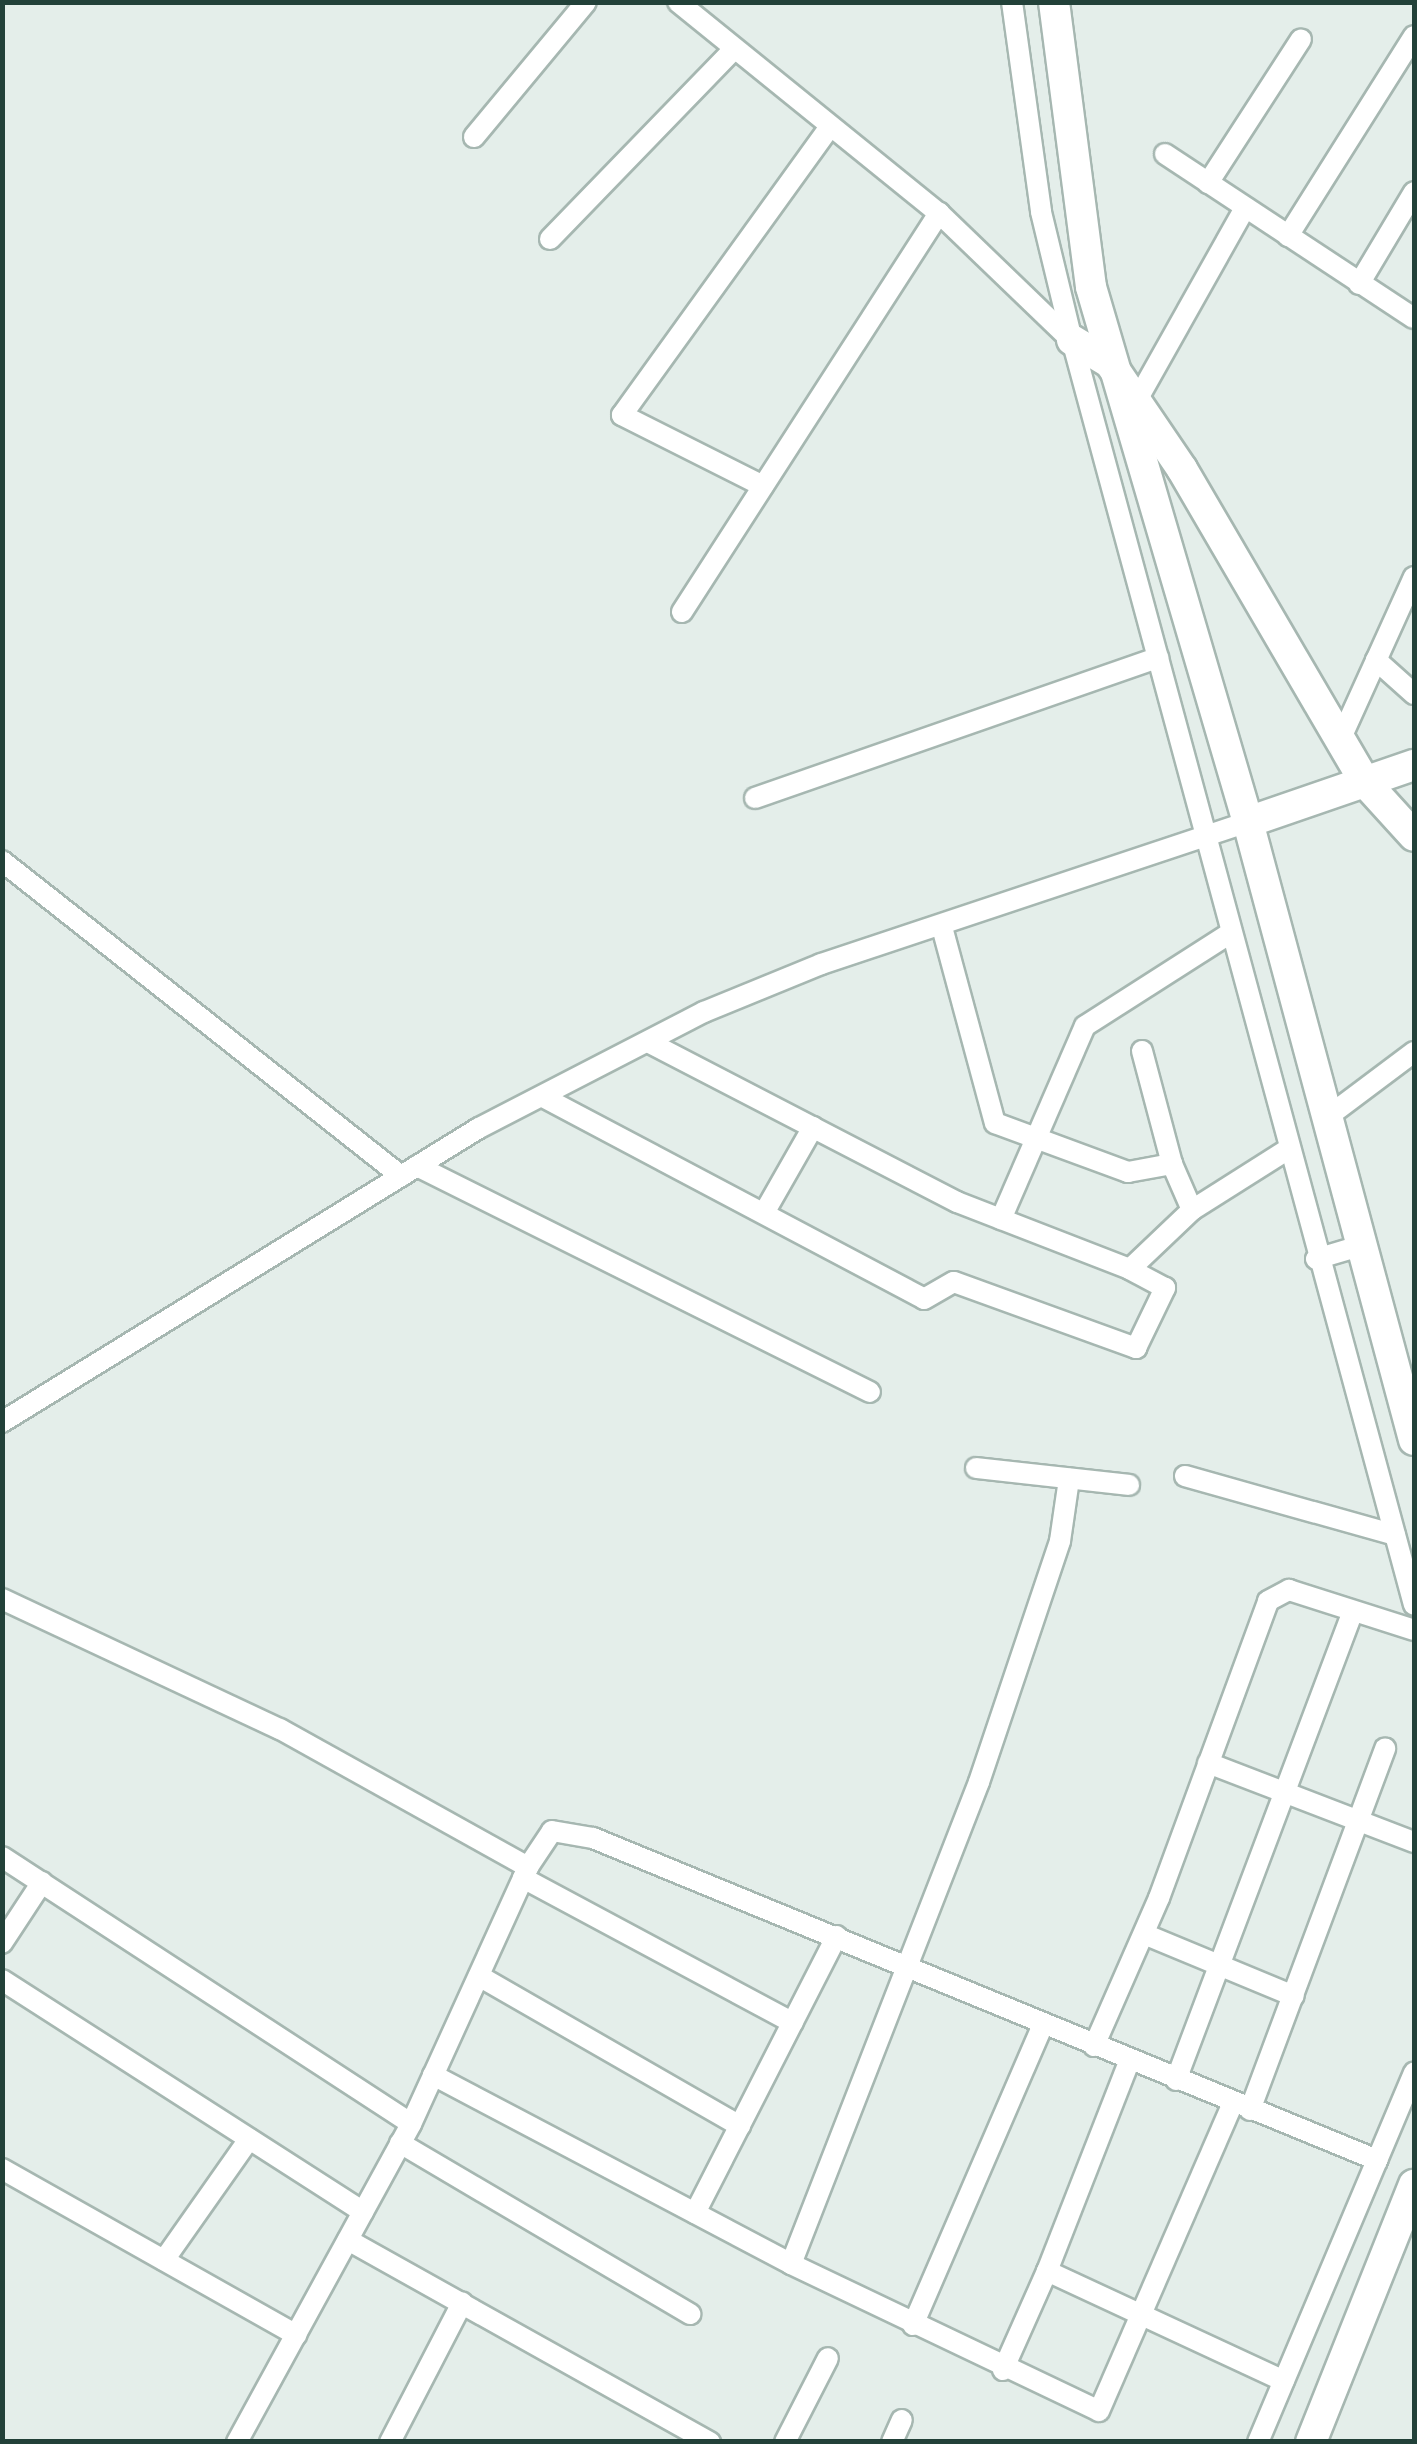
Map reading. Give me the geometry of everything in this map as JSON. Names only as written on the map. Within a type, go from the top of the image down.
[{"type":"street","points":[[474,137],[586,2]]},
{"type":"street","points":[[678,2],[939,212],[1092,352],[1136,402],[1364,781],[1414,836]]},
{"type":"street","points":[[1012,2],[1041,212],[1092,352],[1227,830],[1229,934],[1287,1150],[1408,1397],[1414,1440]]},
{"type":"street","points":[[1054,2],[1092,352],[1158,658],[1227,830],[1326,1118],[1336,1252],[1395,1535],[1414,1605]]},
{"type":"street","points":[[1288,236],[1414,36]]},
{"type":"street","points":[[1208,182],[1301,40]]},
{"type":"street","points":[[550,239],[734,48]]},
{"type":"street","points":[[763,486],[622,415],[830,128]]},
{"type":"street","points":[[1165,154],[1414,318]]},
{"type":"street","points":[[1360,284],[1414,192]]},
{"type":"street","points":[[1136,402],[1244,208]]},
{"type":"street","points":[[682,612],[939,212]]},
{"type":"street","points":[[1340,740],[1414,577]]},
{"type":"street","points":[[755,798],[1158,658]]},
{"type":"street","points":[[1376,660],[1414,694]]},
{"type":"street","points":[[2,1422],[409,1171],[754,990],[1414,765]]},
{"type":"street","points":[[2,861],[409,1171],[870,1392]]},
{"type":"street","points":[[942,927],[996,1123],[1037,1134],[1128,1172],[1172,1164]]},
{"type":"street","points":[[1001,1219],[1085,1026],[1229,934]]},
{"type":"street","points":[[544,1097],[924,1299],[954,1282],[1136,1348],[1165,1288],[1130,1269],[1001,1219],[650,1043]]},
{"type":"street","points":[[1142,1051],[1172,1164],[1192,1210]]},
{"type":"street","points":[[1326,1118],[1414,1052]]},
{"type":"street","points":[[764,1213],[812,1127]]},
{"type":"street","points":[[1130,1269],[1192,1210],[1287,1150]]},
{"type":"street","points":[[976,1468],[1129,1485]]},
{"type":"street","points":[[1185,1476],[1395,1535]]},
{"type":"street","points":[[791,2264],[909,1967],[1060,1541],[1069,1479]]},
{"type":"street","points":[[1094,2046],[1144,1934],[1276,1592],[1414,1630]]},
{"type":"street","points":[[2,1600],[280,1730],[793,2023]]},
{"type":"street","points":[[1176,2080],[1353,1611]]},
{"type":"street","points":[[433,2075],[912,2325],[1003,2370],[1100,2411],[1294,1996],[1384,1748]]},
{"type":"street","points":[[1208,1762],[1414,1842]]},
{"type":"street","points":[[238,2442],[411,2124],[525,1872],[552,1831],[573,1832],[838,1936],[1129,2062],[1376,2160]]},
{"type":"street","points":[[2,1856],[411,2124]]},
{"type":"street","points":[[2,1944],[42,1882]]},
{"type":"street","points":[[1144,1934],[1294,1996]]},
{"type":"street","points":[[695,2213],[838,1936]]},
{"type":"street","points":[[479,1976],[740,2126]]},
{"type":"street","points":[[2,1980],[363,2212]]},
{"type":"street","points":[[912,2325],[1043,2024]]},
{"type":"street","points":[[1003,2370],[1048,2271],[1129,2062]]},
{"type":"street","points":[[1258,2442],[1376,2160],[1408,2108],[1414,2074]]},
{"type":"street","points":[[164,2260],[249,2139]]},
{"type":"street","points":[[400,2143],[690,2314]]},
{"type":"street","points":[[2,2169],[297,2335]]},
{"type":"street","points":[[1311,2442],[1414,2185]]},
{"type":"street","points":[[348,2240],[710,2442]]},
{"type":"street","points":[[1048,2271],[1284,2381]]},
{"type":"street","points":[[390,2442],[462,2303]]},
{"type":"street","points":[[785,2442],[828,2358]]},
{"type":"street","points":[[892,2442],[902,2420]]}]
